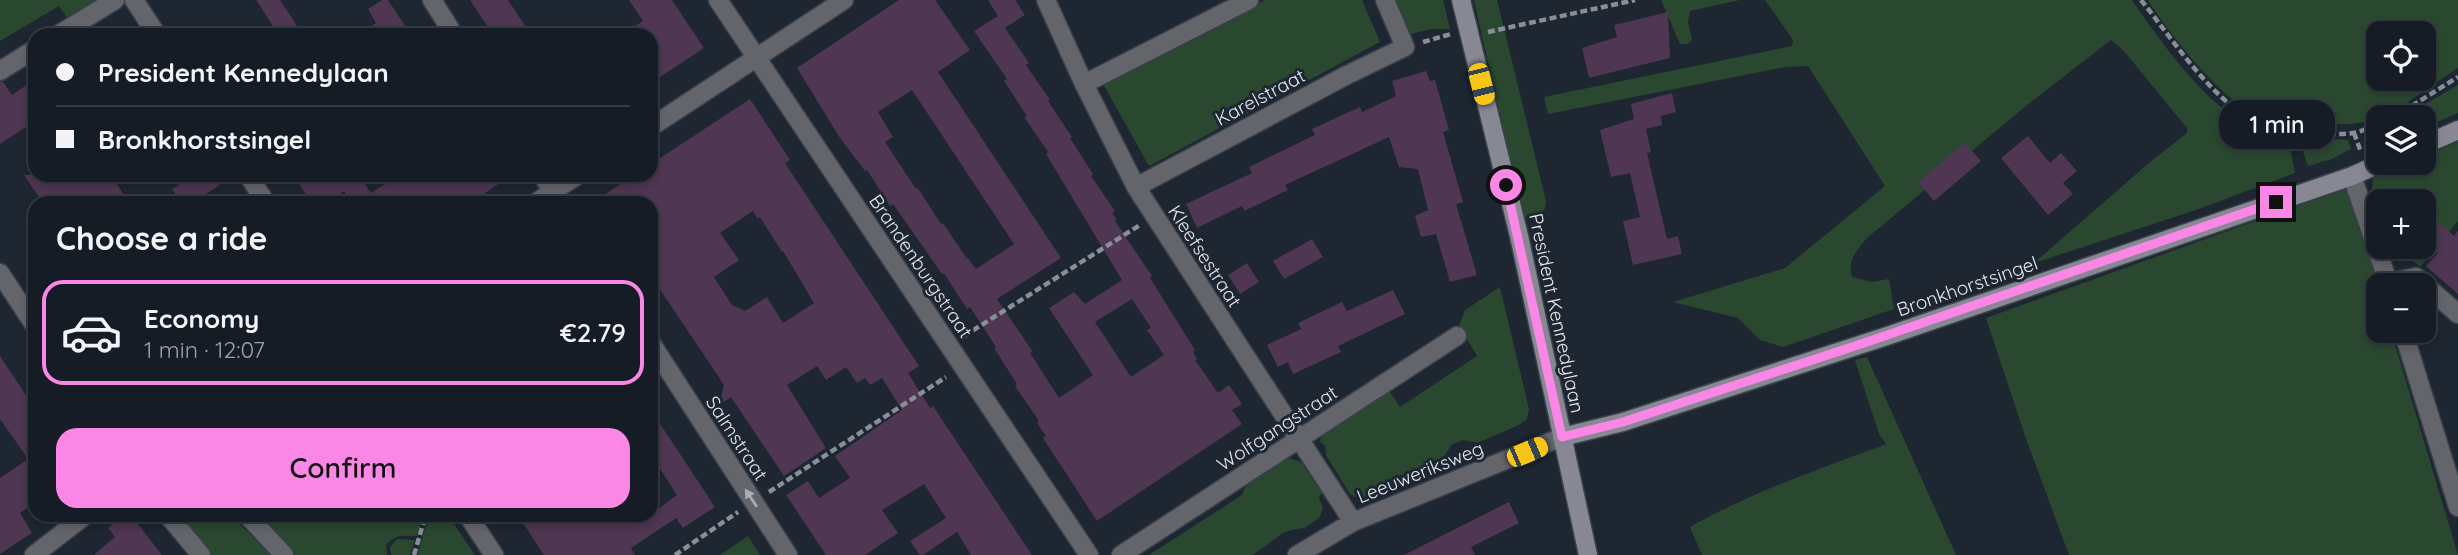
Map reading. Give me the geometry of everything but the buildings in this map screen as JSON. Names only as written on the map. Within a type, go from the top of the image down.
[{"type":"street","points":[[69,28],[115,0]]},
{"type":"street","points":[[134,0],[152,28]]},
{"type":"street","points":[[432,0],[450,28]]},
{"type":"street","name":"Brandenburgstraat","points":[[718,0],[1089,555]]},
{"type":"street","points":[[658,122],[844,0]]},
{"type":"street","name":"Kleefsestraat","points":[[1046,0],[1084,84],[1136,187],[1353,522]]},
{"type":"street","points":[[1084,84],[1249,0]]},
{"type":"street","points":[[1385,0],[1405,47]]},
{"type":"street","name":"President Kennedylaan","points":[[1461,0],[1519,236],[1588,555]]},
{"type":"street","name":"Karelstraat","points":[[1136,187],[1405,47]]},
{"type":"street","points":[[0,71],[28,53]]},
{"type":"street","points":[[2436,140],[2458,130]]},
{"type":"street","name":"Bronkhorstsingel","points":[[1562,437],[1623,422],[1899,332],[2366,170]]},
{"type":"street","points":[[2353,176],[2384,273]]},
{"type":"street","points":[[557,196],[571,182]]},
{"type":"street","points":[[0,273],[28,315]]},
{"type":"street","points":[[2436,295],[2458,314]]},
{"type":"street","name":"Wolfgangstraat","points":[[1121,555],[1457,336]]},
{"type":"street","points":[[2407,343],[2458,507]]},
{"type":"street","name":"Salmstraat","points":[[658,354],[788,555]]},
{"type":"street","name":"Leeuweriksweg","points":[[1297,555],[1353,522],[1562,437]]},
{"type":"street","points":[[34,555],[77,522]]},
{"type":"street","points":[[174,522],[201,555]]},
{"type":"street","points":[[253,522],[284,555]]},
{"type":"street","points":[[472,522],[494,555]]},
{"type":"path","points":[[1405,47],[1453,33],[1484,33],[1635,0]]},
{"type":"path","points":[[2141,0],[2207,82],[2235,109],[2285,126],[2324,134],[2354,133],[2366,128]]},
{"type":"path","points":[[2413,105],[2458,77]]},
{"type":"path","points":[[949,346],[1154,216]]},
{"type":"path","points":[[675,555],[962,366]]},
{"type":"path","points":[[414,555],[424,522]]},
{"type":"green space","points":[[0,0],[96,1],[68,19],[59,6],[0,41]]},
{"type":"green space","points":[[1265,0],[1362,0],[1380,42],[1149,166],[1102,82]]},
{"type":"green space","points":[[1392,0],[1443,0],[1450,29],[1431,29],[1407,35]]},
{"type":"green space","points":[[1474,0],[1497,0],[1546,201],[1545,209],[1535,216],[1523,218]]},
{"type":"green space","points":[[1661,0],[1740,0],[1690,11],[1688,22],[1692,40],[1688,44],[1680,44]]},
{"type":"green space","points":[[1765,0],[2132,0],[2183,68],[2230,114],[2250,124],[2287,132],[2295,173],[2196,210],[2034,263],[2187,133],[2187,128],[2123,50],[2111,40],[2026,106],[1867,238],[1852,260],[1852,277],[1872,282],[1889,279],[1894,309],[1783,347],[1760,340],[1738,318],[1673,302],[1785,268],[1885,186],[1808,66],[1785,67],[1548,114],[1544,97],[1792,46],[1793,40]]},
{"type":"green space","points":[[2148,0],[2458,0],[2458,68],[2436,83],[2436,21],[2366,21],[2366,91],[2424,91],[2403,105],[2366,105],[2366,122],[2339,124],[2301,122],[2248,109],[2224,93],[2176,40]]},
{"type":"green space","points":[[2458,85],[2458,113],[2436,123],[2436,105],[2424,105]]},
{"type":"green space","points":[[2302,137],[2348,140],[2351,149],[2332,159],[2308,166]]},
{"type":"green space","points":[[2458,142],[2458,221],[2436,248],[2436,189],[2372,189],[2373,178],[2380,175],[2436,175],[2436,152]]},
{"type":"green space","points":[[2344,189],[2350,191],[2366,246],[2366,259],[2370,259],[2374,273],[2366,273],[2366,343],[2395,343],[2458,555],[2069,555],[2025,436],[1986,318]]},
{"type":"green space","points":[[2411,259],[2427,259],[2420,267]]},
{"type":"green space","points":[[1500,287],[1529,409],[1527,419],[1477,443],[1464,440],[1452,444],[1443,458],[1386,481],[1378,492],[1368,497],[1355,497],[1350,494],[1326,455],[1325,445],[1320,442],[1321,436],[1388,389],[1400,407],[1477,356],[1459,326],[1465,310]]},
{"type":"green space","points":[[1867,357],[1956,555],[1702,555],[1690,527],[1761,492],[1886,444],[1879,434],[1855,360]]},
{"type":"green space","points":[[1289,458],[1301,462],[1322,493],[1319,497],[1323,509],[1319,518],[1304,528],[1283,533],[1253,555],[1149,555],[1242,495],[1247,482]]},
{"type":"green space","points":[[183,522],[237,522],[271,555],[209,555]]},
{"type":"green space","points":[[261,522],[422,522],[417,536],[400,536],[386,545],[387,555],[295,555]]},
{"type":"green space","points":[[427,522],[453,522],[475,555],[417,555]]},
{"type":"green space","points":[[748,536],[760,555],[720,555]]},
{"type":"green space","points":[[397,539],[415,540],[410,555],[391,555],[390,547]]},
{"type":"route","points":[[1506,185],[1562,437],[1623,422],[1861,344],[2276,202]]}]
